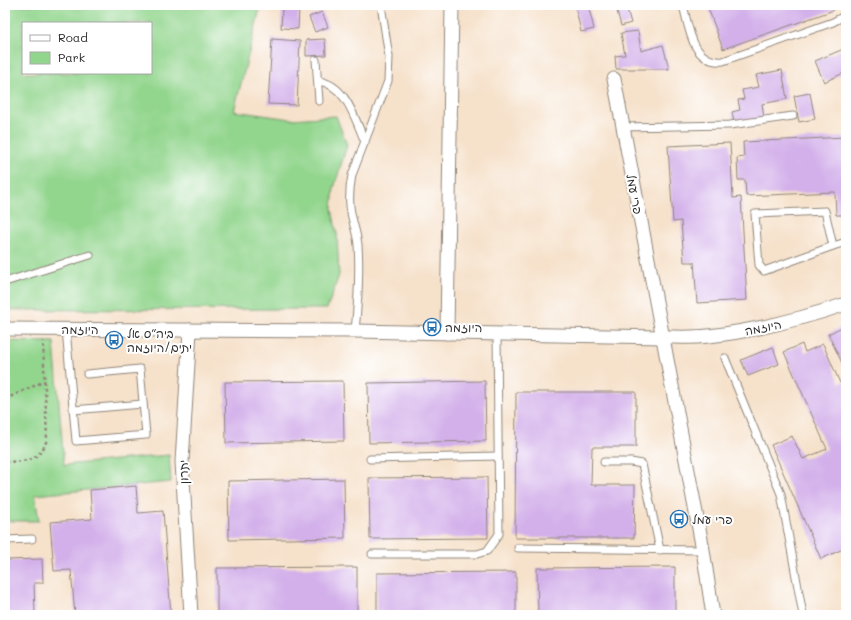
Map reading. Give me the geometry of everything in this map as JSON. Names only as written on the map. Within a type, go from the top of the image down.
[{"type":"street","points":[[447,333],[452,5]]},
{"type":"street","name":"פרי עמל","points":[[614,79],[703,550],[713,615]]},
{"type":"street","name":"היוזמה","points":[[5,329],[356,331],[662,337],[707,336],[762,328],[811,316],[846,304]]},
{"type":"street","name":"יתרון","points":[[190,330],[182,462],[191,615]]},
{"type":"lane","points":[[356,331],[360,266],[358,242],[350,207],[350,190],[352,175],[388,81],[388,57],[381,5]]},
{"type":"lane","points":[[684,5],[693,42],[700,54],[712,62],[723,61],[833,22],[844,16],[845,5]]},
{"type":"lane","points":[[316,60],[319,101]]},
{"type":"lane","points":[[318,81],[328,82],[338,89],[346,101],[365,142]]},
{"type":"lane","points":[[622,127],[730,125],[793,116]]},
{"type":"lane","points":[[833,246],[825,211],[755,214],[759,265],[764,271],[846,242]]},
{"type":"lane","points":[[5,282],[90,254]]},
{"type":"lane","points":[[66,329],[76,441],[146,435],[140,369],[87,374]]},
{"type":"lane","points":[[372,554],[477,554],[487,551],[499,534],[497,334]]},
{"type":"lane","points":[[725,358],[782,494],[803,615]]},
{"type":"lane","points":[[73,410],[143,404]]},
{"type":"lane","points":[[370,459],[498,456]]},
{"type":"lane","points":[[604,462],[631,462],[642,464],[660,550]]},
{"type":"lane","points":[[5,540],[32,539]]},
{"type":"lane","points":[[518,548],[703,550]]},
{"type":"path","points":[[5,462],[29,460],[43,451],[47,439],[42,329]]},
{"type":"path","points":[[5,399],[45,381]]},
{"type":"green space","points":[[5,5],[261,5],[234,111],[291,119],[336,116],[347,145],[334,188],[332,209],[337,234],[339,275],[327,309],[5,310]]},
{"type":"green space","points":[[5,341],[54,342],[64,465],[169,455],[171,482],[35,495],[39,521],[5,521]]},
{"type":"building","points":[[575,5],[588,5],[594,29],[581,32]]},
{"type":"building","points":[[707,5],[833,5],[834,10],[723,49]]},
{"type":"building","points":[[282,9],[299,9],[298,29],[281,28]]},
{"type":"building","points":[[627,9],[631,23],[621,26],[617,11]]},
{"type":"building","points":[[322,12],[328,27],[315,32],[309,17]]},
{"type":"building","points":[[638,31],[641,51],[663,45],[669,69],[616,69],[615,56],[625,55],[621,33]]},
{"type":"building","points":[[272,39],[300,41],[297,105],[268,104]]},
{"type":"building","points":[[325,39],[326,55],[306,56],[306,40]]},
{"type":"building","points":[[846,48],[846,72],[824,82],[815,61]]},
{"type":"building","points":[[782,70],[787,99],[762,104],[764,118],[734,123],[732,112],[740,110],[738,100],[744,99],[742,90],[759,87],[756,75]]},
{"type":"building","points":[[810,93],[815,119],[799,122],[794,96]]},
{"type":"building","points":[[846,137],[846,215],[836,215],[835,192],[746,196],[745,180],[738,180],[737,158],[744,157],[743,142]]},
{"type":"building","points":[[730,143],[733,198],[741,197],[747,300],[697,303],[694,262],[684,262],[681,221],[673,222],[668,146]]},
{"type":"building","points":[[846,325],[846,368],[845,369],[828,334]]},
{"type":"building","points":[[802,344],[805,352],[823,344],[840,383],[846,380],[846,556],[843,549],[821,559],[771,445],[792,436],[803,459],[827,449],[784,352]]},
{"type":"building","points":[[773,347],[779,364],[748,376],[741,360]]},
{"type":"building","points":[[343,381],[344,441],[226,443],[225,382]]},
{"type":"building","points":[[485,381],[486,441],[369,443],[368,383]]},
{"type":"building","points":[[516,392],[636,392],[636,447],[592,447],[591,485],[635,485],[634,538],[515,538]]},
{"type":"building","points":[[487,477],[488,538],[370,539],[369,478]]},
{"type":"building","points":[[344,479],[345,538],[229,540],[228,481]]},
{"type":"building","points":[[136,486],[138,513],[163,511],[171,615],[75,615],[71,570],[54,571],[50,522],[92,519],[90,490]]},
{"type":"building","points":[[42,559],[43,583],[34,583],[35,615],[5,615],[5,560]]},
{"type":"building","points":[[357,567],[357,615],[217,615],[217,568]]},
{"type":"building","points":[[675,567],[675,615],[538,615],[537,568]]},
{"type":"building","points":[[516,572],[516,615],[377,615],[377,573]]},
{"type":"place","name":"היוזמה","points":[[432,327]]},
{"type":"place","name":"ביה״ס אל יתים/היוזמה","points":[[114,340]]},
{"type":"place","name":"פרי עמל","points":[[679,519]]}]
